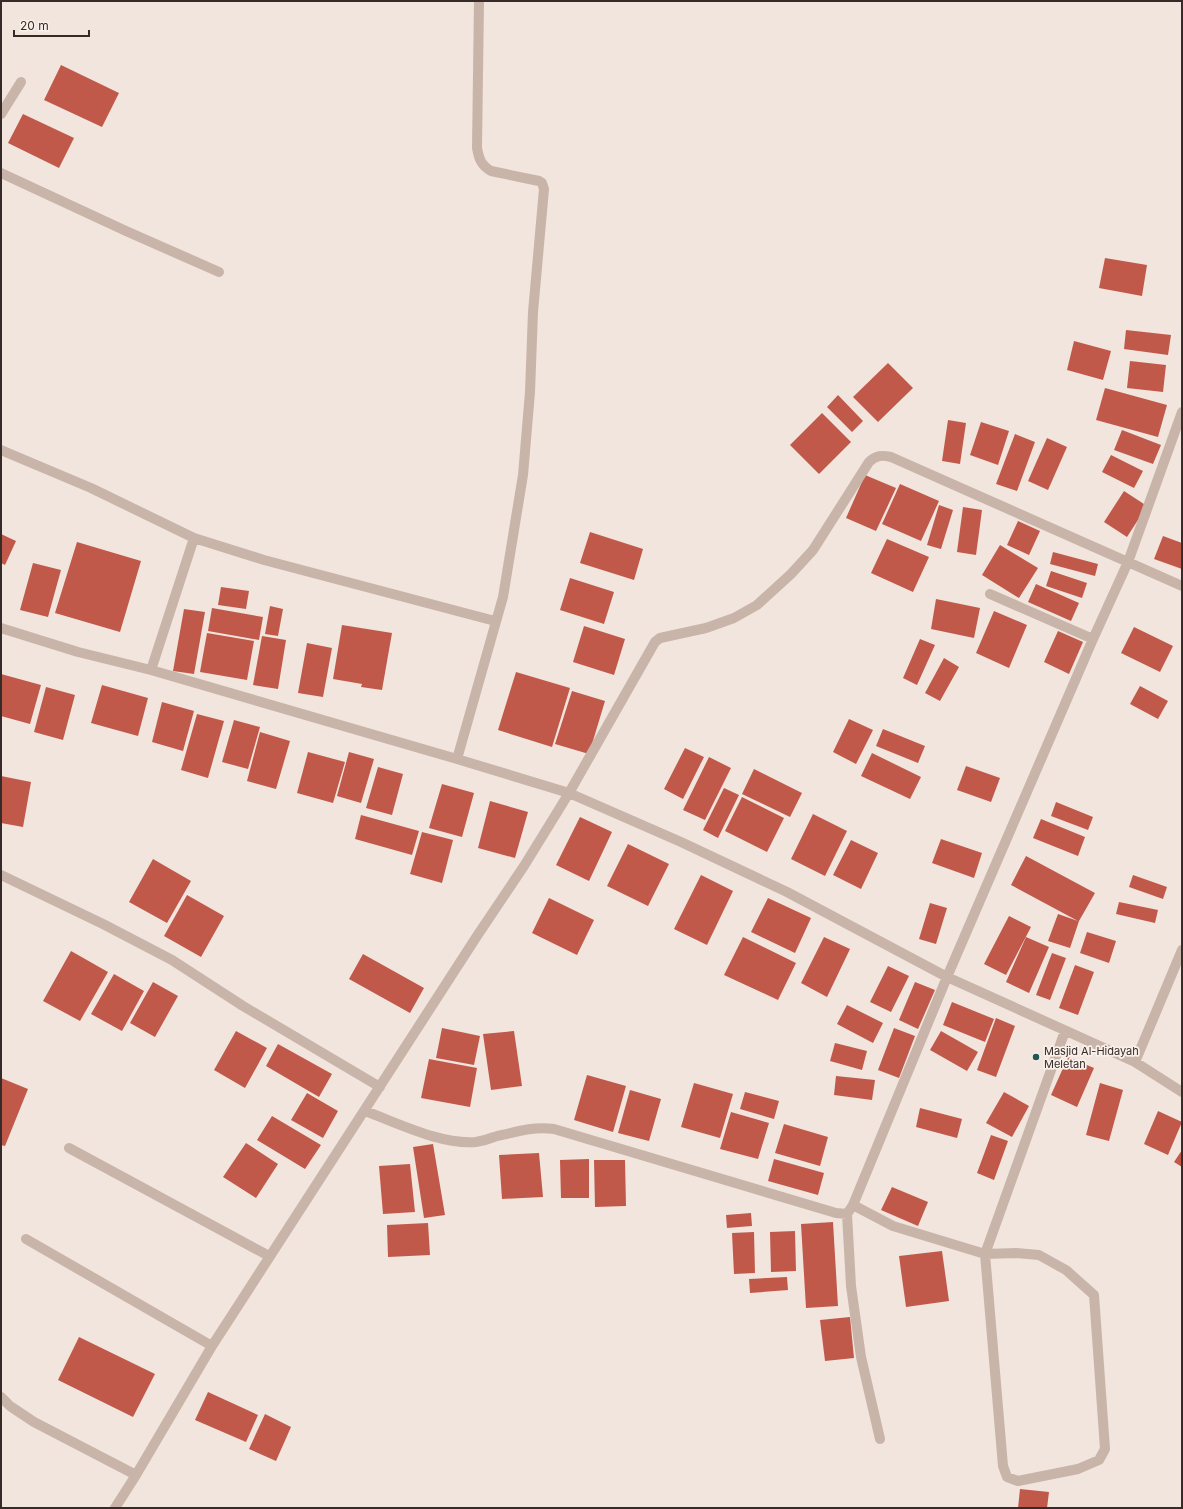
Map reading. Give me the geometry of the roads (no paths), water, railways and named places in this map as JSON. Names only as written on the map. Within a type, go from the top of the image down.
[{"type":"street","points":[[457,759],[495,620],[503,597],[523,475],[530,392],[533,312],[544,189],[542,183],[539,181],[491,171],[484,166],[480,160],[477,148],[479,1]]},
{"type":"street","points":[[1,114],[21,82]]},
{"type":"street","points":[[1,173],[126,232],[219,272]]},
{"type":"street","points":[[880,1439],[861,1357],[851,1286],[850,1210],[947,977],[1128,562],[1182,412]]},
{"type":"street","points":[[1,450],[91,488],[194,538],[264,560],[495,620]]},
{"type":"street","points":[[115,1508],[212,1346],[477,936],[524,866],[569,794],[655,642],[660,638],[706,628],[734,618],[757,605],[791,574],[813,550],[869,462],[877,457],[883,456],[892,458],[1182,586]]},
{"type":"street","points":[[151,670],[194,538]]},
{"type":"street","points":[[990,594],[1094,639]]},
{"type":"street","points":[[1,628],[78,652],[151,670],[457,759],[569,794],[681,842],[787,892],[947,977],[1135,1062],[1182,1092]]},
{"type":"street","points":[[1,875],[103,924],[172,960],[243,1006],[380,1087]]},
{"type":"street","points":[[1135,1062],[1182,950]]},
{"type":"street","points":[[365,1110],[426,1135],[451,1140],[477,1142],[526,1129],[540,1127],[554,1129],[836,1213],[850,1210],[893,1226],[985,1254],[1016,1253],[1039,1255],[1066,1270],[1094,1295],[1104,1449],[1099,1460],[1078,1469],[1018,1481],[1007,1477],[1003,1466],[985,1254],[1065,1031]]},
{"type":"street","points":[[69,1148],[270,1256]]},
{"type":"street","points":[[26,1239],[212,1346]]},
{"type":"street","points":[[1,1397],[10,1406],[34,1422],[136,1475]]},
{"type":"place","name":"Masjid Al-Hidayah Meletan","points":[[1036,1057]]}]
